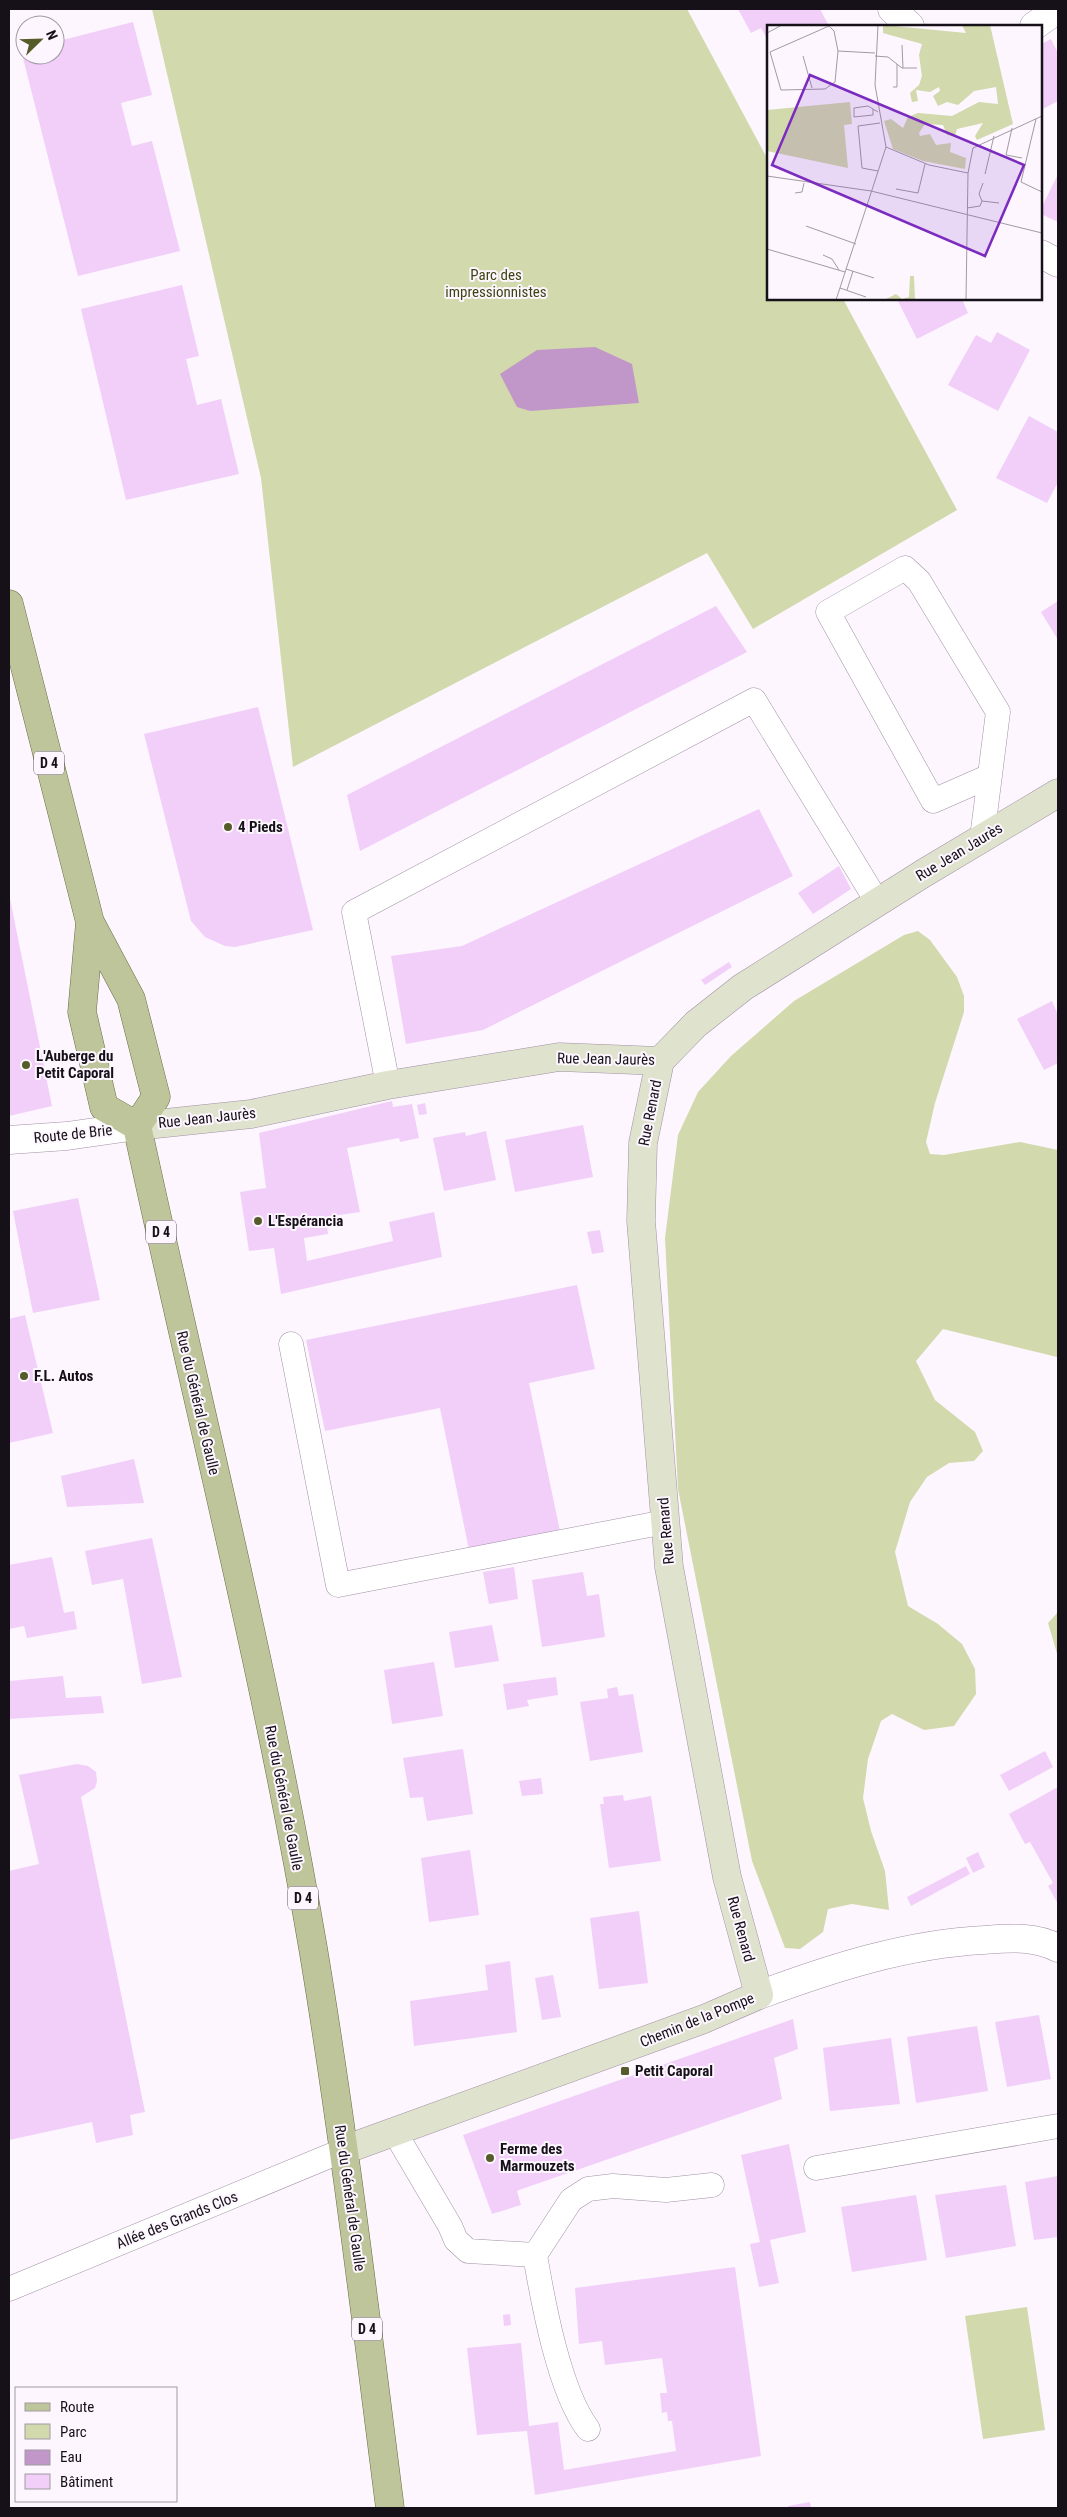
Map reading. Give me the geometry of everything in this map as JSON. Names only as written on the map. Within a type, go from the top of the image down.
[{"type":"main road","name":"D 4","points":[[9,604],[90,922],[131,999],[156,1097],[137,1126],[104,1107],[94,1066],[82,1012],[90,922]]},
{"type":"main road","name":"Rue du Général de Gaulle","points":[[137,1126],[275,1749],[312,1946],[344,2150],[390,2508]]},
{"type":"street","points":[[892,9],[909,25]]},
{"type":"street","points":[[1035,25],[1058,9]]},
{"type":"street","points":[[1042,255],[1058,263]]},
{"type":"street","name":"Rue Jean Jaurès","points":[[137,1126],[251,1114],[388,1085],[559,1056],[660,1061],[696,1024],[743,987],[982,838],[1058,793]]},
{"type":"street","name":"Rue Renard","points":[[660,1061],[642,1143],[640,1221],[669,1567],[727,1877],[759,1995]]},
{"type":"street","name":"Route de Brie","points":[[9,1140],[67,1136],[137,1126]]},
{"type":"street","name":"Chemin de la Pompe","points":[[344,2150],[704,2019],[759,1995],[864,1960],[955,1942],[1023,1938],[1044,1941],[1058,1948]]},
{"type":"lane","points":[[982,838],[990,776],[998,712],[919,581],[905,568],[828,612],[933,801],[990,776]]},
{"type":"lane","points":[[388,1085],[354,912],[754,700],[878,903]]},
{"type":"lane","points":[[291,1344],[338,1585],[665,1522]]},
{"type":"lane","points":[[816,2168],[1058,2126]]},
{"type":"lane","points":[[394,2132],[450,2226],[456,2240],[468,2251],[535,2255]]},
{"type":"lane","name":"Allée des Grands Clos","points":[[9,2289],[344,2150]]},
{"type":"lane","points":[[588,2429],[579,2416],[543,2307],[535,2255],[571,2200],[588,2189],[613,2186],[666,2190],[712,2185]]},
{"type":"green space","name":"Parc des impressionnistes","points":[[152,9],[687,9],[767,158],[767,300],[844,300],[957,510],[753,629],[707,553],[293,767],[261,478]]},
{"type":"green space","points":[[918,931],[930,940],[957,977],[964,996],[964,1012],[935,1103],[926,1142],[930,1154],[944,1155],[1020,1142],[1058,1150],[1058,1371],[1057,1357],[943,1329],[916,1361],[935,1400],[975,1432],[983,1451],[974,1461],[949,1463],[927,1477],[910,1502],[895,1552],[908,1606],[938,1624],[962,1644],[975,1669],[976,1694],[954,1726],[924,1730],[892,1714],[881,1721],[868,1759],[863,1798],[871,1831],[885,1871],[889,1910],[852,1904],[828,1909],[823,1932],[800,1949],[785,1948],[752,1861],[678,1489],[665,1238],[678,1135],[698,1092],[731,1056],[794,1001],[904,935]]},
{"type":"green space","points":[[1058,1612],[1058,1657],[1048,1623]]},
{"type":"green space","points":[[1027,2307],[1045,2430],[983,2439],[965,2316]]},
{"type":"water","points":[[595,347],[632,364],[639,403],[530,411],[517,407],[500,374],[537,350]]},
{"type":"building","points":[[738,9],[820,9],[828,25],[767,25],[767,39],[761,28],[751,33]]},
{"type":"building","points":[[133,22],[152,95],[121,103],[132,146],[152,141],[180,251],[78,276],[25,65],[65,65],[65,39]]},
{"type":"building","points":[[1051,39],[1058,53],[1058,101],[1042,109],[1042,44]]},
{"type":"building","points":[[1058,174],[1058,222],[1042,214],[1042,207]]},
{"type":"building","points":[[182,285],[199,356],[186,359],[197,405],[221,399],[239,474],[126,500],[81,309]]},
{"type":"building","points":[[898,300],[962,300],[968,313],[917,339]]},
{"type":"building","points":[[997,332],[1030,350],[998,411],[948,385],[976,335],[991,343]]},
{"type":"building","points":[[1029,416],[1058,432],[1058,482],[1047,503],[996,478]]},
{"type":"building","points":[[1058,601],[1058,640],[1041,612]]},
{"type":"building","points":[[716,606],[747,652],[360,851],[347,795]]},
{"type":"building","name":"4 Pieds","points":[[258,707],[313,930],[235,947],[225,946],[205,937],[191,921],[144,734]]},
{"type":"building","points":[[759,809],[793,876],[483,1030],[406,1044],[391,956],[462,946]]},
{"type":"building","points":[[839,866],[851,889],[813,914],[798,893]]},
{"type":"building","name":"L'Auberge du Petit Caporal","points":[[9,894],[52,1106],[9,1116]]},
{"type":"building","points":[[729,962],[732,967],[705,985],[701,980]]},
{"type":"building","points":[[1052,1001],[1058,1015],[1058,1063],[1044,1070],[1017,1019]]},
{"type":"building","points":[[392,1101],[393,1107],[412,1104],[419,1138],[400,1142],[399,1138],[347,1148],[360,1212],[326,1217],[328,1234],[304,1238],[307,1261],[393,1241],[389,1222],[434,1212],[442,1257],[281,1294],[274,1248],[249,1251],[240,1192],[266,1188],[259,1133]]},
{"type":"building","points":[[425,1103],[427,1114],[419,1115],[417,1105]]},
{"type":"building","points":[[583,1125],[593,1177],[515,1192],[505,1140]]},
{"type":"building","points":[[486,1131],[496,1180],[444,1191],[433,1138],[465,1132],[466,1136]]},
{"type":"building","points":[[78,1198],[100,1300],[33,1313],[13,1211]]},
{"type":"building","points":[[600,1230],[604,1252],[592,1254],[587,1232]]},
{"type":"building","points":[[577,1285],[595,1369],[529,1383],[560,1531],[469,1550],[440,1408],[325,1431],[306,1340]]},
{"type":"building","name":"F.L. Autos","points":[[25,1315],[53,1433],[9,1443],[9,1319]]},
{"type":"building","points":[[134,1459],[144,1503],[67,1507],[61,1476]]},
{"type":"building","points":[[152,1538],[182,1677],[142,1684],[123,1579],[92,1585],[85,1551]]},
{"type":"building","points":[[52,1557],[64,1613],[74,1611],[77,1629],[27,1638],[24,1626],[9,1629],[9,1565]]},
{"type":"building","points":[[514,1567],[518,1599],[489,1604],[483,1572]]},
{"type":"building","points":[[583,1572],[587,1596],[599,1594],[605,1637],[542,1647],[532,1580]]},
{"type":"building","points":[[492,1625],[499,1661],[455,1668],[449,1632]]},
{"type":"building","points":[[434,1662],[443,1716],[392,1724],[384,1670]]},
{"type":"building","points":[[63,1676],[66,1698],[101,1696],[104,1713],[9,1719],[9,1681]]},
{"type":"building","points":[[556,1677],[558,1695],[527,1700],[529,1706],[507,1710],[503,1684]]},
{"type":"building","points":[[617,1687],[619,1696],[633,1694],[643,1752],[590,1761],[580,1702],[608,1698],[607,1689]]},
{"type":"building","points":[[463,1749],[473,1814],[427,1821],[423,1797],[410,1798],[403,1758]]},
{"type":"building","points":[[1045,1751],[1053,1767],[1009,1791],[1000,1775]]},
{"type":"building","points":[[77,1764],[88,1766],[96,1772],[97,1781],[95,1788],[81,1797],[145,2112],[130,2115],[133,2135],[96,2143],[92,2122],[9,2140],[9,1871],[39,1864],[19,1775]]},
{"type":"building","points":[[541,1778],[543,1794],[522,1796],[519,1781]]},
{"type":"building","points":[[1058,1787],[1058,1904],[1048,1886],[1053,1883],[1030,1842],[1025,1844],[1009,1814]]},
{"type":"building","points":[[623,1795],[624,1801],[651,1796],[661,1861],[609,1868],[600,1804],[604,1804],[603,1797]]},
{"type":"building","points":[[470,1850],[479,1915],[429,1922],[421,1858]]},
{"type":"building","points":[[978,1852],[985,1867],[973,1873],[966,1858]]},
{"type":"building","points":[[966,1866],[970,1874],[911,1906],[907,1897]]},
{"type":"building","points":[[639,1911],[648,1983],[599,1989],[590,1918]]},
{"type":"building","points":[[510,1961],[517,2032],[414,2046],[410,2001],[488,1990],[485,1965]]},
{"type":"building","points":[[553,1975],[561,2017],[542,2020],[535,1978]]},
{"type":"building","points":[[1039,2015],[1051,2079],[1007,2087],[995,2022]]},
{"type":"building","points":[[793,2019],[798,2049],[774,2058],[782,2099],[519,2190],[517,2191],[521,2205],[492,2214],[463,2135]]},
{"type":"building","points":[[977,2026],[988,2091],[916,2103],[907,2037]]},
{"type":"building","points":[[891,2038],[900,2104],[830,2111],[823,2048]]},
{"type":"building","points":[[789,2144],[806,2232],[770,2240],[779,2283],[759,2287],[750,2244],[760,2242],[741,2155]]},
{"type":"building","points":[[1058,2176],[1058,2237],[1034,2240],[1025,2182]]},
{"type":"building","points":[[1006,2185],[1016,2246],[946,2258],[935,2195]]},
{"type":"building","points":[[916,2195],[927,2260],[852,2272],[841,2207]]},
{"type":"building","points":[[735,2267],[761,2456],[535,2495],[527,2431],[477,2435],[467,2348],[521,2343],[529,2426],[558,2422],[564,2470],[676,2451],[672,2421],[668,2421],[667,2412],[662,2413],[660,2393],[667,2393],[662,2358],[605,2365],[602,2341],[579,2344],[575,2288]]},
{"type":"building","points":[[510,2314],[511,2325],[504,2326],[503,2315]]},
{"type":"building","points":[[810,2502],[811,2508],[788,2508],[788,2506]]},
{"type":"place","name":"4 Pieds","points":[[228,827]]},
{"type":"place","name":"L'Auberge du Petit Caporal","points":[[26,1065]]},
{"type":"place","name":"L'Espérancia","points":[[258,1221]]},
{"type":"place","name":"F.L. Autos","points":[[24,1376]]},
{"type":"place","name":"Petit Caporal","points":[[625,2071]]},
{"type":"place","name":"Ferme des Marmouzets","points":[[490,2158]]}]
